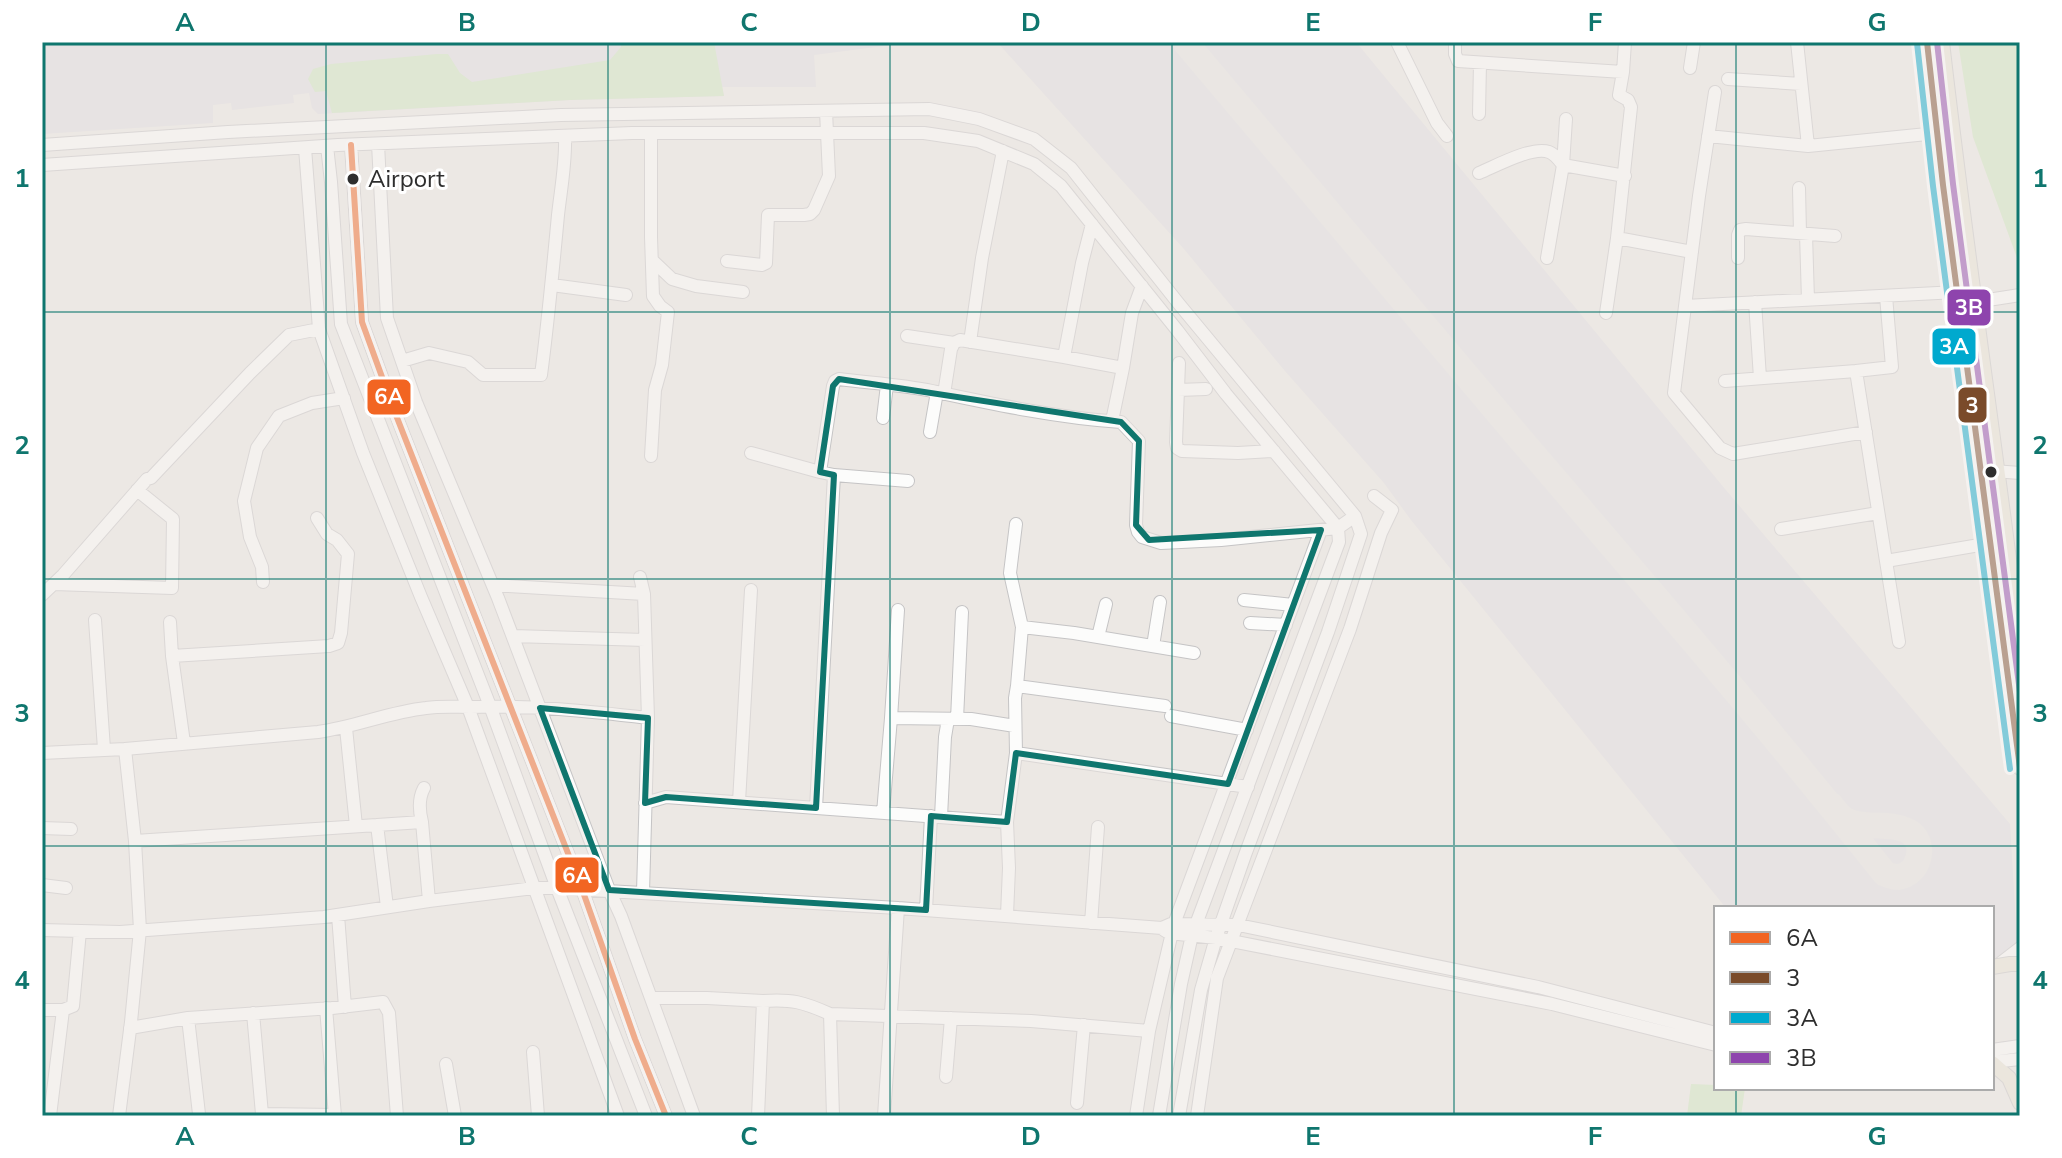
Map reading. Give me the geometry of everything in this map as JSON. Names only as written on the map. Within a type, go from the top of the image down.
[{"type":"main road","points":[[1927,42],[2020,768]]},
{"type":"main road","points":[[1942,42],[1958,185],[2020,645]]},
{"type":"main road","points":[[1994,968],[2020,964]]},
{"type":"main road","points":[[1994,1065],[2009,1078],[2020,1103]]},
{"type":"street","points":[[1397,42],[1437,123],[1447,136]]},
{"type":"street","points":[[1455,42],[1458,61],[1623,72]]},
{"type":"street","points":[[1606,313],[1631,107],[1628,100],[1619,95],[1625,42]]},
{"type":"street","points":[[1690,68],[1694,42]]},
{"type":"street","points":[[1797,42],[1808,146]]},
{"type":"street","points":[[1479,114],[1480,63]]},
{"type":"street","points":[[1728,79],[1801,84]]},
{"type":"street","points":[[1715,92],[1674,393],[1720,448],[1733,454],[1866,432]]},
{"type":"street","points":[[42,145],[561,115],[929,109],[979,119],[1034,139],[1071,168],[1355,516],[1361,534],[1216,938],[1201,990],[1179,1116]]},
{"type":"street","points":[[727,261],[766,263],[768,215],[804,215],[814,210],[829,176],[826,111]]},
{"type":"street","points":[[651,456],[655,390],[662,365],[668,312],[653,296],[655,133],[658,114]]},
{"type":"street","points":[[1547,258],[1563,165],[1566,119]]},
{"type":"street","points":[[342,126],[331,182],[341,324],[646,1116]]},
{"type":"street","points":[[42,165],[339,145],[565,136],[924,133],[978,141],[1034,164],[1061,186],[1226,394],[1338,528],[1339,542],[1193,930],[1159,1116]]},
{"type":"street","points":[[1708,136],[1808,146],[1937,133]]},
{"type":"street","points":[[402,361],[429,353],[468,362],[483,375],[541,375],[566,161],[565,136]]},
{"type":"street","points":[[378,144],[387,318],[431,439],[493,585],[621,916],[694,1116]]},
{"type":"street","points":[[339,145],[362,322],[582,889],[666,1116]]},
{"type":"street","points":[[305,148],[319,329],[363,453],[468,707],[618,1116]]},
{"type":"street","points":[[1479,173],[1536,150],[1547,151],[1563,165],[1625,176]]},
{"type":"street","points":[[970,342],[982,258],[1003,151]]},
{"type":"street","points":[[1799,188],[1808,300]]},
{"type":"street","points":[[1064,357],[1092,224]]},
{"type":"street","points":[[1738,258],[1740,230],[1835,236]]},
{"type":"street","points":[[1617,238],[1692,252]]},
{"type":"street","points":[[652,260],[672,279],[696,286],[743,292]]},
{"type":"street","points":[[552,285],[626,295]]},
{"type":"street","points":[[1112,421],[1132,313],[1142,286]]},
{"type":"street","points":[[1685,306],[1957,292]]},
{"type":"street","points":[[1975,302],[2020,295]]},
{"type":"street","points":[[1725,381],[1892,367],[1886,296]]},
{"type":"street","points":[[1755,302],[1760,378]]},
{"type":"street","points":[[42,595],[137,490],[289,335],[319,329]]},
{"type":"street","points":[[907,336],[954,343],[960,340],[1123,368]]},
{"type":"street","points":[[930,432],[954,343]]},
{"type":"street","points":[[1179,363],[1177,448],[1182,451],[1238,453],[1274,451]]},
{"type":"street","points":[[1856,371],[1899,642]]},
{"type":"street","points":[[820,472],[833,386],[839,379],[1121,422],[1139,441],[1136,525],[1138,532],[1149,540],[1161,543],[1221,540],[1321,530],[1338,528],[1355,516]]},
{"type":"street","points":[[883,418],[887,385]]},
{"type":"street","points":[[1178,390],[1206,389]]},
{"type":"street","points":[[263,582],[262,567],[250,537],[244,501],[257,448],[279,416],[312,403],[344,398]]},
{"type":"street","points":[[751,453],[834,475],[908,481]]},
{"type":"street","points":[[1980,470],[2020,473]]},
{"type":"street","points":[[816,808],[834,475]]},
{"type":"street","points":[[54,584],[172,588],[173,519],[137,490]]},
{"type":"street","points":[[1197,1116],[1217,978],[1392,510],[1374,496]]},
{"type":"street","points":[[1781,529],[1878,513]]},
{"type":"street","points":[[172,656],[338,643],[348,554],[337,540],[327,534],[317,518]]},
{"type":"street","points":[[1007,915],[1007,822],[1016,753],[1022,627],[1010,573],[1016,524]]},
{"type":"street","points":[[1136,1116],[1169,928],[1228,784],[1321,530]]},
{"type":"street","points":[[1886,561],[1991,543]]},
{"type":"street","points":[[640,577],[644,594],[648,718],[643,892]]},
{"type":"street","points":[[493,585],[644,594]]},
{"type":"street","points":[[739,802],[751,590]]},
{"type":"street","points":[[1244,600],[1293,605]]},
{"type":"street","points":[[1153,646],[1160,602]]},
{"type":"street","points":[[1098,637],[1106,604]]},
{"type":"street","points":[[883,813],[898,610]]},
{"type":"street","points":[[926,910],[945,737],[952,719],[962,612]]},
{"type":"street","points":[[95,620],[104,749]]},
{"type":"street","points":[[170,622],[184,743]]},
{"type":"street","points":[[1250,623],[1286,625]]},
{"type":"street","points":[[1022,627],[1194,653]]},
{"type":"street","points":[[513,636],[645,640]]},
{"type":"street","points":[[1017,686],[1168,711],[1247,730]]},
{"type":"street","points":[[42,753],[125,749],[346,728],[397,712],[430,707],[573,709],[648,718]]},
{"type":"street","points":[[891,718],[952,719],[1015,726]]},
{"type":"street","points":[[346,728],[356,826]]},
{"type":"street","points":[[119,1116],[140,930],[125,749]]},
{"type":"street","points":[[1016,753],[1248,787]]},
{"type":"street","points":[[424,788],[419,804],[429,901]]},
{"type":"street","points":[[645,803],[666,797],[1007,822]]},
{"type":"street","points":[[42,813],[42,828],[71,829]]},
{"type":"street","points":[[135,841],[422,822]]},
{"type":"street","points":[[377,825],[387,907]]},
{"type":"street","points":[[1091,923],[1098,827]]},
{"type":"street","points":[[42,885],[66,888]]},
{"type":"street","points":[[42,930],[140,930],[338,915],[534,888],[1007,915],[1193,930],[1232,942],[1552,1004],[1714,1044]]},
{"type":"street","points":[[884,1116],[898,908]]},
{"type":"street","points":[[338,915],[345,1007]]},
{"type":"street","points":[[1193,930],[1221,924],[1239,925],[1538,987],[1714,1032]]},
{"type":"street","points":[[42,1010],[63,1010],[73,1006],[80,931]]},
{"type":"street","points":[[1994,967],[2020,948]]},
{"type":"street","points":[[651,998],[801,1001],[830,1014],[1084,1025],[1149,1031]]},
{"type":"street","points":[[758,1116],[763,1001]]},
{"type":"street","points":[[130,1028],[188,1018],[383,1002],[389,1013],[397,1116]]},
{"type":"street","points":[[253,1013],[262,1114],[335,1116],[326,1008]]},
{"type":"street","points":[[50,1116],[63,1010]]},
{"type":"street","points":[[830,1014],[833,1116]]},
{"type":"street","points":[[188,1018],[199,1114]]},
{"type":"street","points":[[946,1077],[951,1018]]},
{"type":"street","points":[[1077,1103],[1084,1025]]},
{"type":"street","points":[[1994,1050],[2020,1046]]},
{"type":"street","points":[[533,1052],[538,1116]]},
{"type":"street","points":[[1994,1063],[2020,1059]]},
{"type":"street","points":[[446,1064],[455,1116]]},
{"type":"street","points":[[42,1069],[56,1071]]},
{"type":"highlighted area","points":[[839,379],[1121,422],[1139,441],[1136,525],[1149,540],[1321,530],[1228,784],[1016,753],[1007,822],[931,816],[926,910],[609,890],[540,708],[648,718],[645,803],[666,797],[816,808],[834,475],[820,472],[833,386]]},
{"type":"shaded area","points":[[42,42],[914,42],[814,55],[816,87],[722,87],[724,96],[570,100],[318,114],[312,108],[309,93],[293,95],[294,103],[232,110],[231,103],[213,105],[213,123],[42,134]]},
{"type":"shaded area","points":[[997,42],[1356,42],[1725,489],[2010,824],[2017,943],[1994,960],[1994,906],[1724,906],[1384,483],[1285,371],[1184,249]]},
{"type":"green space","points":[[621,42],[714,42],[724,96],[570,100],[332,113],[326,91],[315,92],[308,79],[313,69],[331,64],[448,54],[460,73],[472,82],[610,60],[621,47]]},
{"type":"green space","points":[[1958,42],[2020,42],[2020,266],[1973,137]]},
{"type":"green space","points":[[1691,1084],[1714,1085],[1714,1090],[1745,1090],[1741,1116],[1687,1116]]},
{"type":"taxiway","points":[[1185,42],[1749,707],[1885,874],[1896,877],[1905,875],[1915,866],[1919,845],[1911,833],[1895,827],[1851,823],[1831,805]]},
{"type":"transit line","name":"3","points":[[1927,42],[2020,768]]},
{"type":"transit line","name":"3B","points":[[1937,42],[2020,692]]},
{"type":"transit line","name":"3A","points":[[1917,43],[2010,769]]},
{"type":"transit line","name":"6A","points":[[351,145],[362,322],[582,889],[666,1116]]},
{"type":"place","name":"Airport","points":[[353,179]]}]
